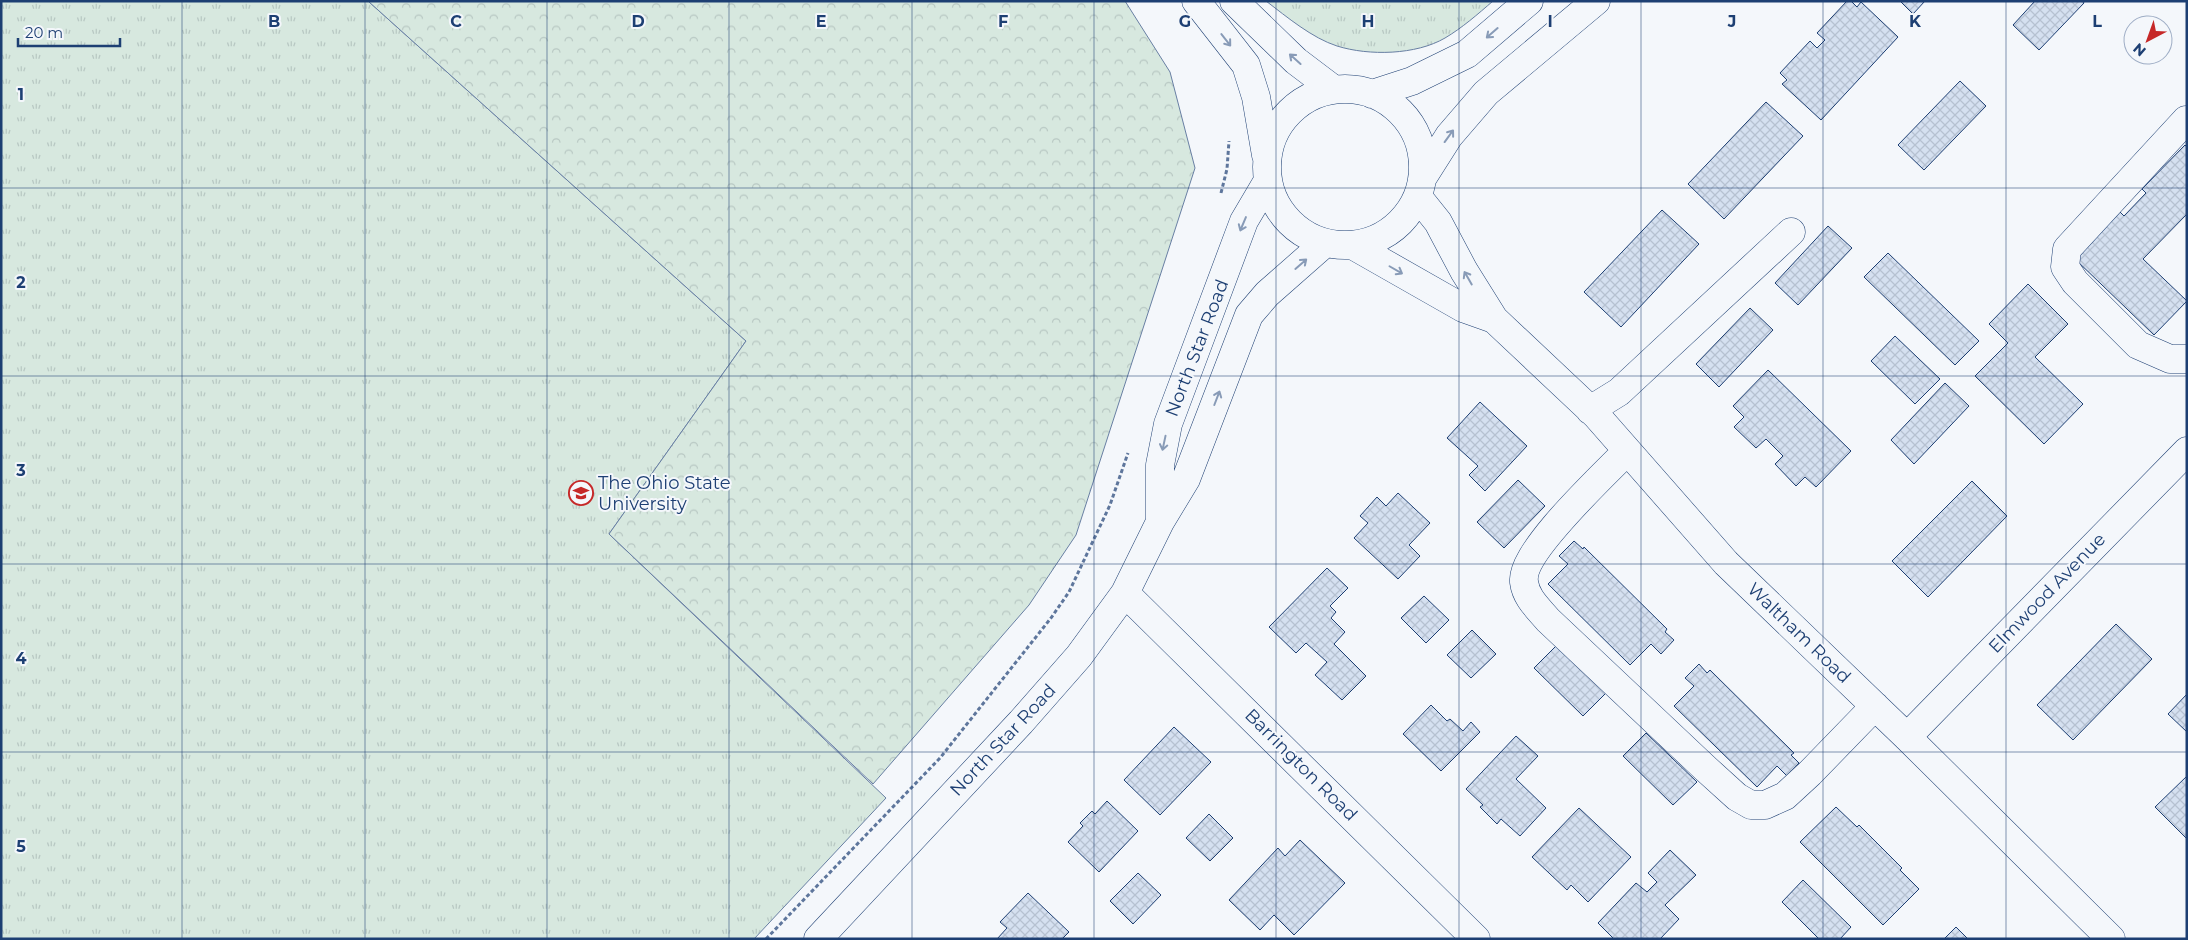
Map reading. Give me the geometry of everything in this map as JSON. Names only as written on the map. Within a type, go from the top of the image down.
[{"type":"street","points":[[1196,1],[1246,65],[1256,97],[1274,203],[1288,221],[1305,235],[1326,244],[1354,246],[1374,240],[1392,230],[1407,215],[1448,136],[1486,93],[1596,1]]},
{"type":"street","points":[[1234,1],[1296,61],[1333,90]]},
{"type":"street","points":[[1372,94],[1412,81],[1467,54],[1529,1]]},
{"type":"street","points":[[1267,170],[1270,142],[1277,126],[1288,112],[1316,94],[1333,90],[1353,89],[1372,94],[1395,107],[1412,127],[1422,152],[1420,187]]},
{"type":"street","points":[[2187,121],[2068,249],[2065,266],[2075,282],[2138,345],[2170,359],[2187,359]]},
{"type":"street","name":"North Star Road","points":[[1160,522],[1160,465],[1168,424],[1244,221],[1267,170]]},
{"type":"street","name":"Waltham Road","points":[[1420,187],[1464,271],[1494,319],[1590,410],[1726,563],[1907,736],[2111,939]]},
{"type":"street","points":[[1590,410],[1619,392],[1791,232]]},
{"type":"street","name":"North Star Road","points":[[818,939],[1021,722],[1080,656],[1125,592],[1160,522],[1186,479],[1249,315],[1267,294],[1326,244]]},
{"type":"street","name":"Waltham Road","points":[[1354,246],[1463,308],[1494,319]]},
{"type":"street","name":"Elmwood Avenue","points":[[1907,736],[2187,450]]},
{"type":"street","points":[[1628,451],[1540,542],[1526,565],[1523,580],[1528,598],[1548,620],[1737,798],[1751,805],[1765,805],[1785,796],[1875,706]]},
{"type":"street","name":"Barrington Road","points":[[1125,592],[1476,939]]},
{"type":"path","points":[[1221,194],[1227,169],[1230,135]]},
{"type":"path","points":[[766,939],[940,758],[1051,618],[1069,592],[1110,505],[1129,450]]},
{"type":"green space","name":"The Ohio State University","points":[[1,1],[368,1],[746,341],[609,534],[886,798],[754,939],[1,939]]},
{"type":"green space","points":[[368,1],[1125,1],[1170,72],[1195,168],[1076,535],[1029,605],[873,784],[609,534],[746,341]]},
{"type":"green space","points":[[1266,1],[1493,1],[1458,30],[1433,44],[1407,51],[1378,52],[1337,46],[1318,38]]},
{"type":"building","points":[[1847,1],[1851,1],[1857,7],[1861,2],[1898,37],[1821,120],[1782,84],[1787,80],[1780,73],[1810,41],[1817,48],[1825,40],[1817,33]]},
{"type":"building","points":[[1900,1],[1925,1],[1913,14]]},
{"type":"building","points":[[2035,1],[2083,1],[2084,3],[2039,50],[2013,25]]},
{"type":"building","points":[[1960,81],[1986,106],[1924,170],[1898,145]]},
{"type":"building","points":[[1766,102],[1803,136],[1724,219],[1688,184]]},
{"type":"building","points":[[2185,145],[2187,147],[2187,214],[2143,259],[2187,301],[2154,335],[2075,259],[2120,212],[2124,216],[2146,193],[2142,189]]},
{"type":"building","points":[[1662,210],[1699,244],[1621,327],[1584,292]]},
{"type":"building","points":[[1828,226],[1852,248],[1798,305],[1775,283]]},
{"type":"building","points":[[1888,253],[1979,341],[1955,365],[1864,277]]},
{"type":"building","points":[[2028,284],[2068,324],[2035,357],[2083,404],[2044,444],[1975,376],[2008,343],[1989,324]]},
{"type":"building","points":[[1750,308],[1773,330],[1719,387],[1696,364]]},
{"type":"building","points":[[1895,336],[1940,379],[1915,404],[1871,361]]},
{"type":"building","points":[[1768,370],[1851,451],[1816,487],[1805,477],[1796,486],[1775,464],[1783,456],[1766,439],[1756,448],[1734,427],[1744,417],[1733,406]]},
{"type":"building","points":[[1945,383],[1969,406],[1914,464],[1891,440]]},
{"type":"building","points":[[1480,402],[1527,446],[1485,491],[1469,475],[1478,466],[1447,438]]},
{"type":"building","points":[[1518,480],[1545,506],[1504,548],[1477,522]]},
{"type":"building","points":[[1972,481],[2007,516],[1928,597],[1892,561]]},
{"type":"building","points":[[1398,493],[1430,523],[1409,545],[1420,556],[1398,579],[1354,538],[1368,523],[1360,516],[1377,497],[1386,506]]},
{"type":"building","points":[[1574,541],[1583,549],[1584,547],[1667,629],[1665,632],[1674,640],[1661,654],[1651,644],[1630,665],[1548,584],[1568,564],[1559,556]]},
{"type":"building","points":[[1327,568],[1348,588],[1330,606],[1336,612],[1331,618],[1345,632],[1334,644],[1366,676],[1342,700],[1315,675],[1327,662],[1306,643],[1296,653],[1269,627]]},
{"type":"building","points":[[1424,596],[1449,620],[1426,643],[1401,618]]},
{"type":"building","points":[[2116,624],[2152,659],[2073,740],[2037,705]]},
{"type":"building","points":[[1472,630],[1496,654],[1471,678],[1447,655]]},
{"type":"building","points":[[1558,644],[1607,692],[1583,716],[1534,668]]},
{"type":"building","points":[[1699,664],[1707,673],[1710,670],[1794,753],[1791,755],[1799,763],[1787,776],[1777,766],[1757,787],[1674,706],[1694,686],[1685,678]]},
{"type":"building","points":[[2187,694],[2187,732],[2168,714]]},
{"type":"building","points":[[1431,705],[1447,721],[1450,719],[1463,731],[1471,722],[1480,732],[1441,771],[1403,734]]},
{"type":"building","points":[[1174,727],[1211,762],[1160,815],[1124,780]]},
{"type":"building","points":[[1646,733],[1697,782],[1673,805],[1623,756]]},
{"type":"building","points":[[1516,736],[1538,756],[1516,779],[1546,808],[1520,836],[1501,819],[1497,824],[1480,807],[1483,805],[1466,789]]},
{"type":"building","points":[[2187,776],[2187,839],[2155,807]]},
{"type":"building","points":[[1107,801],[1138,831],[1099,872],[1068,842],[1083,826],[1080,823],[1092,811],[1095,814]]},
{"type":"building","points":[[1836,807],[1857,827],[1859,825],[1902,868],[1900,870],[1919,889],[1883,925],[1800,842]]},
{"type":"building","points":[[1579,808],[1631,857],[1588,902],[1571,885],[1567,890],[1532,857]]},
{"type":"building","points":[[1209,814],[1233,838],[1210,861],[1186,838]]},
{"type":"building","points":[[1300,840],[1345,883],[1294,935],[1274,915],[1260,930],[1229,900],[1278,848],[1285,856]]},
{"type":"building","points":[[1670,850],[1696,875],[1665,905],[1679,919],[1660,939],[1614,939],[1598,923],[1636,883],[1647,892],[1657,882],[1648,873]]},
{"type":"building","points":[[1138,873],[1161,895],[1133,924],[1110,901]]},
{"type":"building","points":[[1803,880],[1851,927],[1840,939],[1819,939],[1782,902]]},
{"type":"building","points":[[1028,893],[1069,932],[1062,939],[997,939],[1007,928],[1000,922]]},
{"type":"building","points":[[1956,927],[1968,939],[1944,939]]},
{"type":"place","name":"The Ohio State University","points":[[581,493]]}]
